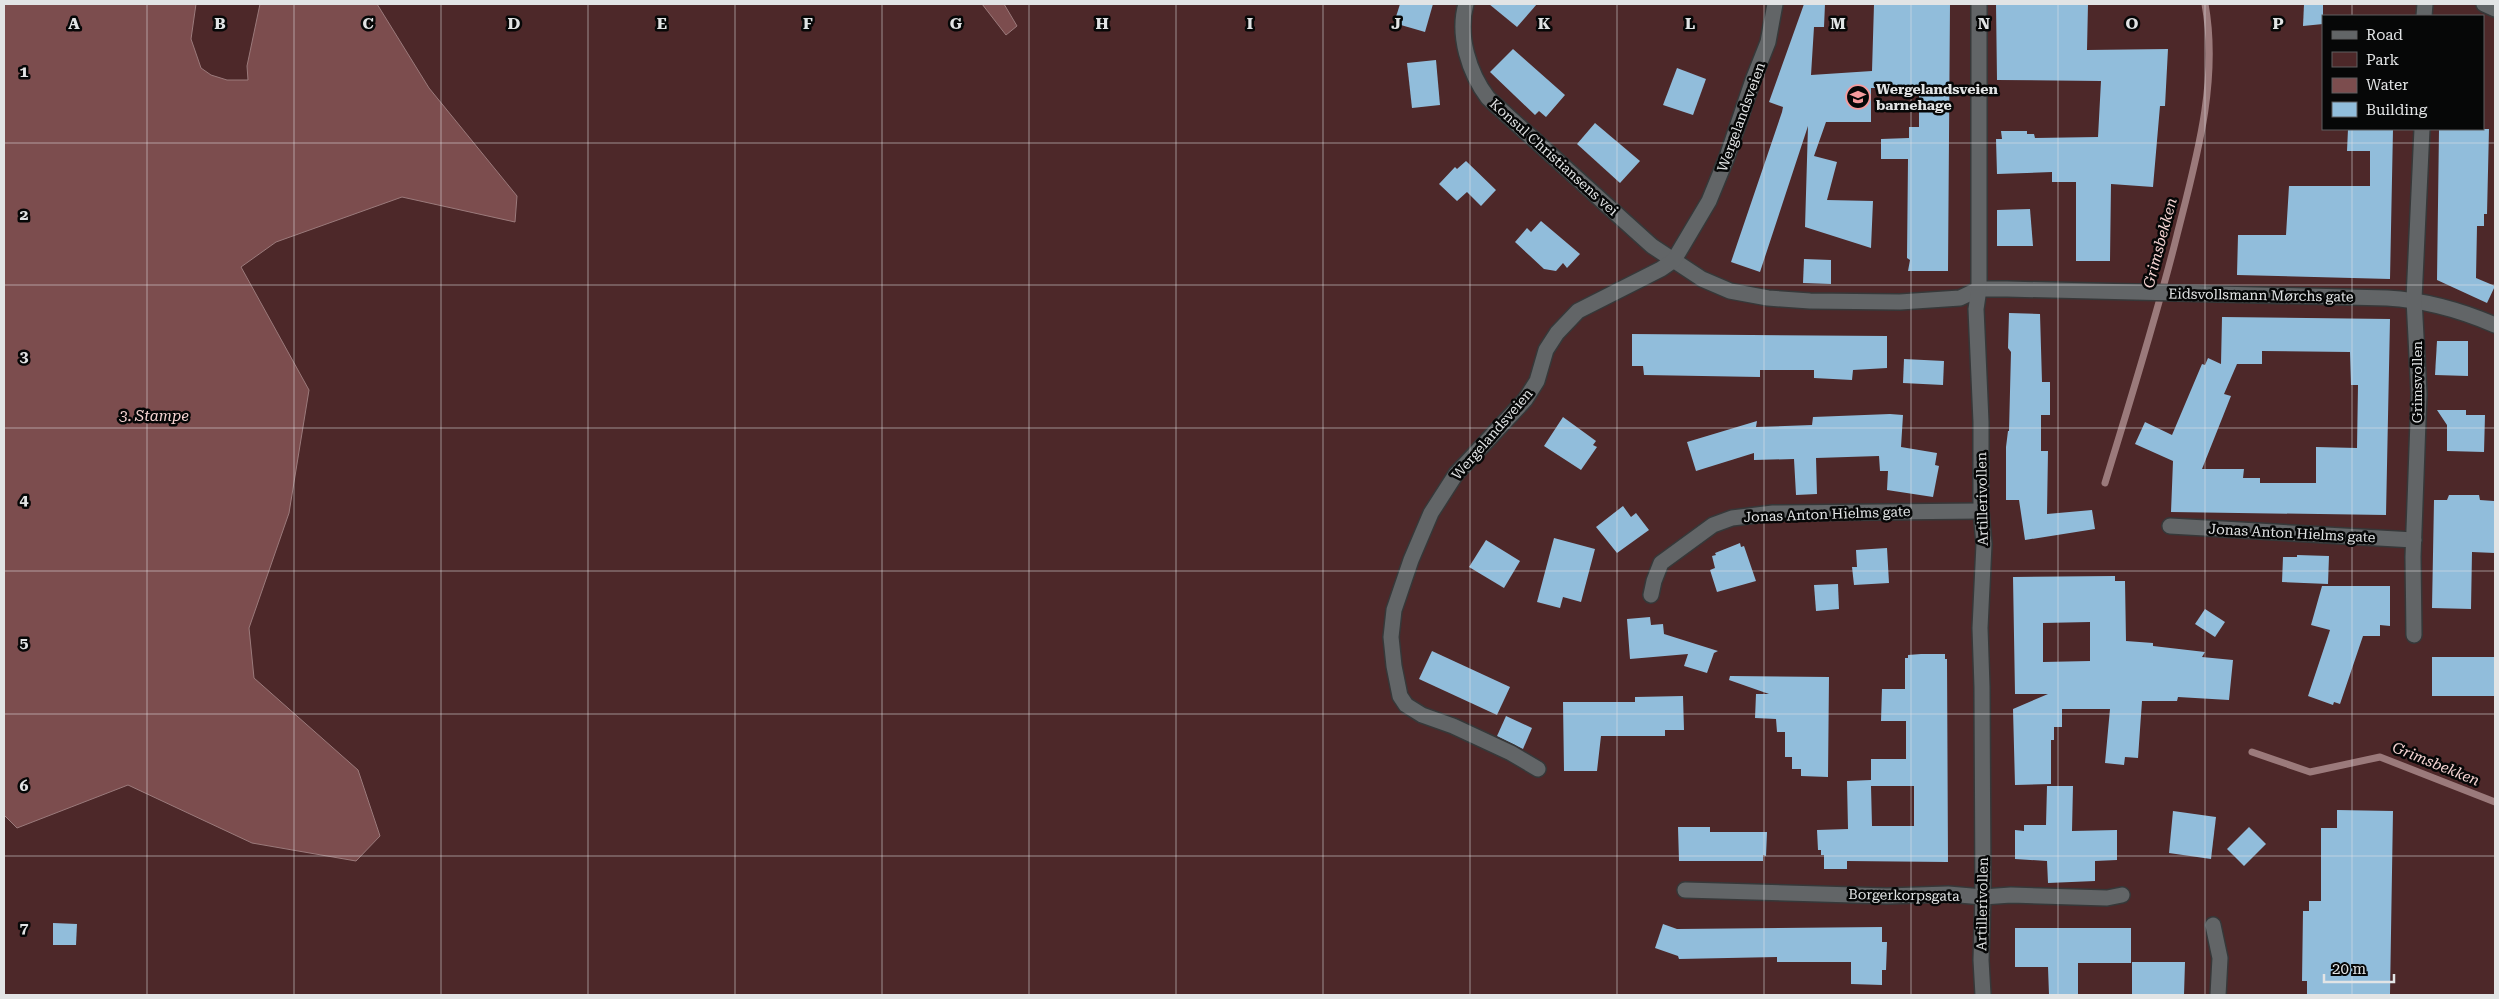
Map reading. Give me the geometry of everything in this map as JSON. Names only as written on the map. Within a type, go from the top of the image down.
[{"type":"street","name":"Konsul Christiansens vei","points":[[1466,4],[1463,41],[1473,71],[1488,98],[1652,246],[1674,260]]},
{"type":"street","name":"Wergelandsveien","points":[[1538,768],[1453,726],[1422,715],[1406,705],[1400,696],[1394,666],[1391,637],[1394,610],[1430,513],[1456,474],[1525,400],[1537,381],[1546,350],[1557,333],[1578,311],[1661,269],[1674,260],[1709,201],[1727,157],[1752,80],[1768,42],[1775,4]]},
{"type":"street","name":"Artillerivollen","points":[[1980,4],[1979,289],[1976,309],[1981,422],[1981,511],[1984,544],[1980,628],[1983,897],[1981,960],[1983,995]]},
{"type":"street","points":[[2484,4],[2495,9]]},
{"type":"street","name":"Grimsvollen","points":[[2414,635],[2414,540],[2419,353],[2414,299],[2422,130]]},
{"type":"street","name":"Eidsvollsmann Mørchs gate","points":[[1674,260],[1702,279],[1730,291],[1768,298],[1810,301],[1937,300],[1960,298],[1979,289],[2414,299],[2462,311],[2495,324]]},
{"type":"street","name":"Jonas Anton Hielms gate","points":[[1651,596],[1661,563],[1712,525],[1732,518],[1773,513],[1981,511]]},
{"type":"street","name":"Jonas Anton Hielms gate","points":[[2170,526],[2414,540]]},
{"type":"street","name":"Borgerkorpsgata","points":[[1685,890],[1983,897],[2011,895],[2107,898],[2122,895]]},
{"type":"street","points":[[2213,925],[2220,958],[2218,995]]},
{"type":"green space","points":[[4,4],[2495,4],[2495,995],[4,995]]},
{"type":"water","name":"3. Stampe","points":[[4,4],[196,4],[191,39],[201,68],[211,75],[227,80],[248,80],[247,66],[260,4],[377,4],[429,88],[517,196],[515,222],[402,197],[276,242],[241,267],[309,390],[289,513],[249,628],[254,678],[358,770],[380,836],[356,861],[252,843],[128,785],[17,828],[4,815]]},
{"type":"water","points":[[982,4],[1004,4],[1017,26],[1006,35]]},
{"type":"building","points":[[1400,4],[1433,4],[1425,32],[1394,23]]},
{"type":"building","points":[[1489,4],[1537,4],[1517,27]]},
{"type":"building","points":[[1804,4],[1825,4],[1824,27],[1814,27],[1811,75],[1872,71],[1874,4],[1950,4],[1948,271],[1908,271],[1910,260],[1907,258],[1908,159],[1881,159],[1881,139],[1909,138],[1909,127],[1919,127],[1919,88],[1871,88],[1871,122],[1826,122],[1814,156],[1837,162],[1827,200],[1873,201],[1871,248],[1805,227],[1808,126],[1760,272],[1731,262],[1782,112],[1783,107],[1769,102]]},
{"type":"building","points":[[1996,4],[2088,4],[2087,50],[2168,49],[2165,106],[2160,106],[2153,187],[2111,184],[2110,261],[2076,261],[2076,182],[2052,182],[2052,172],[1997,174],[1996,139],[2002,139],[2001,131],[2027,131],[2027,134],[2034,134],[2035,138],[2098,137],[2101,81],[1997,80]]},
{"type":"building","points":[[2304,4],[2323,4],[2322,24],[2303,26]]},
{"type":"building","points":[[1513,49],[1565,95],[1546,117],[1539,111],[1535,115],[1490,72]]},
{"type":"building","points":[[1436,60],[1440,105],[1412,108],[1407,63]]},
{"type":"building","points":[[1677,68],[1706,79],[1693,115],[1663,105]]},
{"type":"building","points":[[1595,123],[1640,161],[1620,183],[1577,144]]},
{"type":"building","points":[[2489,129],[2487,214],[2484,214],[2484,226],[2477,226],[2476,278],[2495,286],[2487,303],[2437,280],[2439,130]]},
{"type":"building","points":[[2348,130],[2393,130],[2390,279],[2237,275],[2238,235],[2286,235],[2289,186],[2370,186],[2370,151],[2347,151]]},
{"type":"building","points":[[1466,161],[1496,190],[1481,206],[1467,192],[1457,201],[1439,184],[1455,167],[1457,169]]},
{"type":"building","points":[[2030,209],[2033,246],[1997,246],[1997,210]]},
{"type":"building","points":[[1541,221],[1580,254],[1567,268],[1563,263],[1556,271],[1544,269],[1515,242],[1527,228],[1531,232]]},
{"type":"building","points":[[1804,259],[1831,260],[1831,284],[1803,283]]},
{"type":"building","points":[[2009,313],[2040,314],[2042,382],[2050,382],[2050,415],[2041,415],[2041,451],[2048,451],[2047,514],[2092,510],[2095,529],[2025,540],[2019,500],[2006,500],[2006,447],[2009,431],[2011,352],[2008,348]]},
{"type":"building","points":[[2222,317],[2390,319],[2386,515],[2171,512],[2173,461],[2135,444],[2145,422],[2172,435],[2202,364],[2205,365],[2208,358],[2221,364]],"holes":[[[2262,351],[2350,352],[2351,385],[2358,385],[2357,448],[2316,447],[2316,483],[2260,483],[2260,478],[2243,478],[2244,469],[2202,469],[2231,396],[2224,394],[2237,364],[2262,364]]]},
{"type":"building","points":[[1632,334],[1887,336],[1887,368],[1853,370],[1852,380],[1814,378],[1814,370],[1760,370],[1760,377],[1644,375],[1643,366],[1632,366]]},
{"type":"building","points":[[2437,341],[2468,341],[2468,376],[2435,375]]},
{"type":"building","points":[[1904,359],[1944,361],[1943,385],[1903,383]]},
{"type":"building","points":[[2437,410],[2466,410],[2466,415],[2485,415],[2484,452],[2447,451],[2447,425]]},
{"type":"building","points":[[1903,415],[1901,447],[1937,453],[1935,465],[1939,466],[1933,497],[1887,490],[1888,471],[1880,471],[1879,456],[1816,458],[1817,494],[1796,495],[1794,459],[1754,460],[1754,453],[1696,471],[1687,442],[1757,421],[1756,427],[1812,425],[1813,417]]},
{"type":"building","points":[[1563,417],[1596,441],[1593,445],[1597,447],[1581,470],[1544,446]]},
{"type":"building","points":[[2449,495],[2479,495],[2480,500],[2494,501],[2495,553],[2472,552],[2471,609],[2432,608],[2434,500],[2447,500]]},
{"type":"building","points":[[1623,506],[1631,517],[1636,513],[1649,530],[1617,553],[1596,527]]},
{"type":"building","points":[[1554,538],[1595,549],[1581,602],[1563,597],[1560,608],[1537,602]]},
{"type":"building","points":[[1486,540],[1520,561],[1504,588],[1469,567]]},
{"type":"building","points":[[1740,543],[1741,547],[1744,546],[1756,581],[1717,592],[1710,570],[1715,568],[1712,556]]},
{"type":"building","points":[[1887,548],[1889,583],[1854,585],[1852,567],[1857,567],[1856,550]]},
{"type":"building","points":[[2297,555],[2329,556],[2328,584],[2282,582],[2283,557],[2297,557]]},
{"type":"building","points":[[2115,576],[2115,581],[2125,581],[2126,641],[2153,643],[2153,646],[2205,652],[2202,657],[2233,660],[2229,700],[2178,697],[2177,701],[2142,701],[2138,758],[2125,757],[2124,765],[2105,763],[2110,709],[2062,709],[2062,727],[2054,727],[2054,740],[2051,740],[2051,784],[2015,785],[2013,709],[2048,694],[2015,694],[2013,577]],"holes":[[[2090,622],[2090,661],[2043,662],[2043,623]]]},
{"type":"building","points":[[1838,584],[1839,609],[1816,611],[1814,585]]},
{"type":"building","points":[[2322,586],[2390,586],[2390,626],[2380,625],[2380,636],[2363,636],[2340,704],[2334,702],[2333,705],[2308,696],[2330,630],[2311,625]]},
{"type":"building","points":[[2205,609],[2225,622],[2215,637],[2195,624]]},
{"type":"building","points":[[1650,617],[1651,625],[1663,624],[1664,634],[1718,651],[1714,653],[1707,673],[1684,666],[1688,654],[1630,659],[1627,619]]},
{"type":"building","points":[[1432,651],[1510,687],[1497,715],[1419,679]]},
{"type":"building","points":[[1945,654],[1945,659],[1947,659],[1948,862],[1847,861],[1847,869],[1824,869],[1824,855],[1821,855],[1821,850],[1818,850],[1817,830],[1848,829],[1847,781],[1871,780],[1871,759],[1906,759],[1906,721],[1881,721],[1882,689],[1905,689],[1905,658],[1908,658],[1908,655]],"holes":[[[1871,786],[1914,786],[1914,826],[1872,826]]]},
{"type":"building","points":[[2432,657],[2495,657],[2495,696],[2432,696]]},
{"type":"building","points":[[1730,676],[1829,677],[1828,777],[1801,776],[1801,769],[1792,769],[1792,757],[1785,757],[1785,732],[1777,732],[1776,719],[1755,718],[1756,694],[1769,694],[1729,680]]},
{"type":"building","points":[[1683,696],[1684,730],[1665,730],[1665,736],[1601,736],[1597,771],[1564,771],[1563,702],[1635,702],[1635,697]]},
{"type":"building","points":[[1506,716],[1532,728],[1523,749],[1497,736]]},
{"type":"building","points":[[2047,786],[2073,786],[2072,831],[2117,830],[2117,860],[2095,861],[2095,881],[2048,883],[2047,861],[2015,859],[2015,830],[2024,831],[2024,825],[2046,825]]},
{"type":"building","points":[[2337,810],[2393,811],[2390,994],[2307,995],[2307,981],[2302,981],[2303,911],[2309,911],[2309,901],[2321,901],[2321,828],[2337,828]]},
{"type":"building","points":[[2173,811],[2216,817],[2211,859],[2169,853]]},
{"type":"building","points":[[1678,827],[1710,827],[1710,832],[1767,832],[1766,856],[1763,855],[1763,861],[1679,861]]},
{"type":"building","points":[[2249,827],[2266,844],[2244,866],[2227,849]]},
{"type":"building","points":[[53,923],[77,924],[76,945],[53,945]]},
{"type":"building","points":[[1663,924],[1677,929],[1882,927],[1882,942],[1887,942],[1886,970],[1882,970],[1882,985],[1851,984],[1851,962],[1777,962],[1777,957],[1679,959],[1678,956],[1655,948]]},
{"type":"building","points":[[2015,928],[2131,928],[2131,963],[2078,963],[2078,995],[2049,995],[2048,967],[2015,967]]},
{"type":"building","points":[[2132,962],[2185,962],[2184,995],[2132,995]]},
{"type":"waterway","name":"Grimsbekken","points":[[2105,483],[2160,298],[2198,149],[2207,91],[2209,62],[2209,33],[2205,4]]},
{"type":"waterway","name":"Grimsbekken","points":[[2252,752],[2310,772],[2380,757],[2495,802]]},
{"type":"place","name":"Wergelandsveien barnehage","points":[[1858,97]]}]
